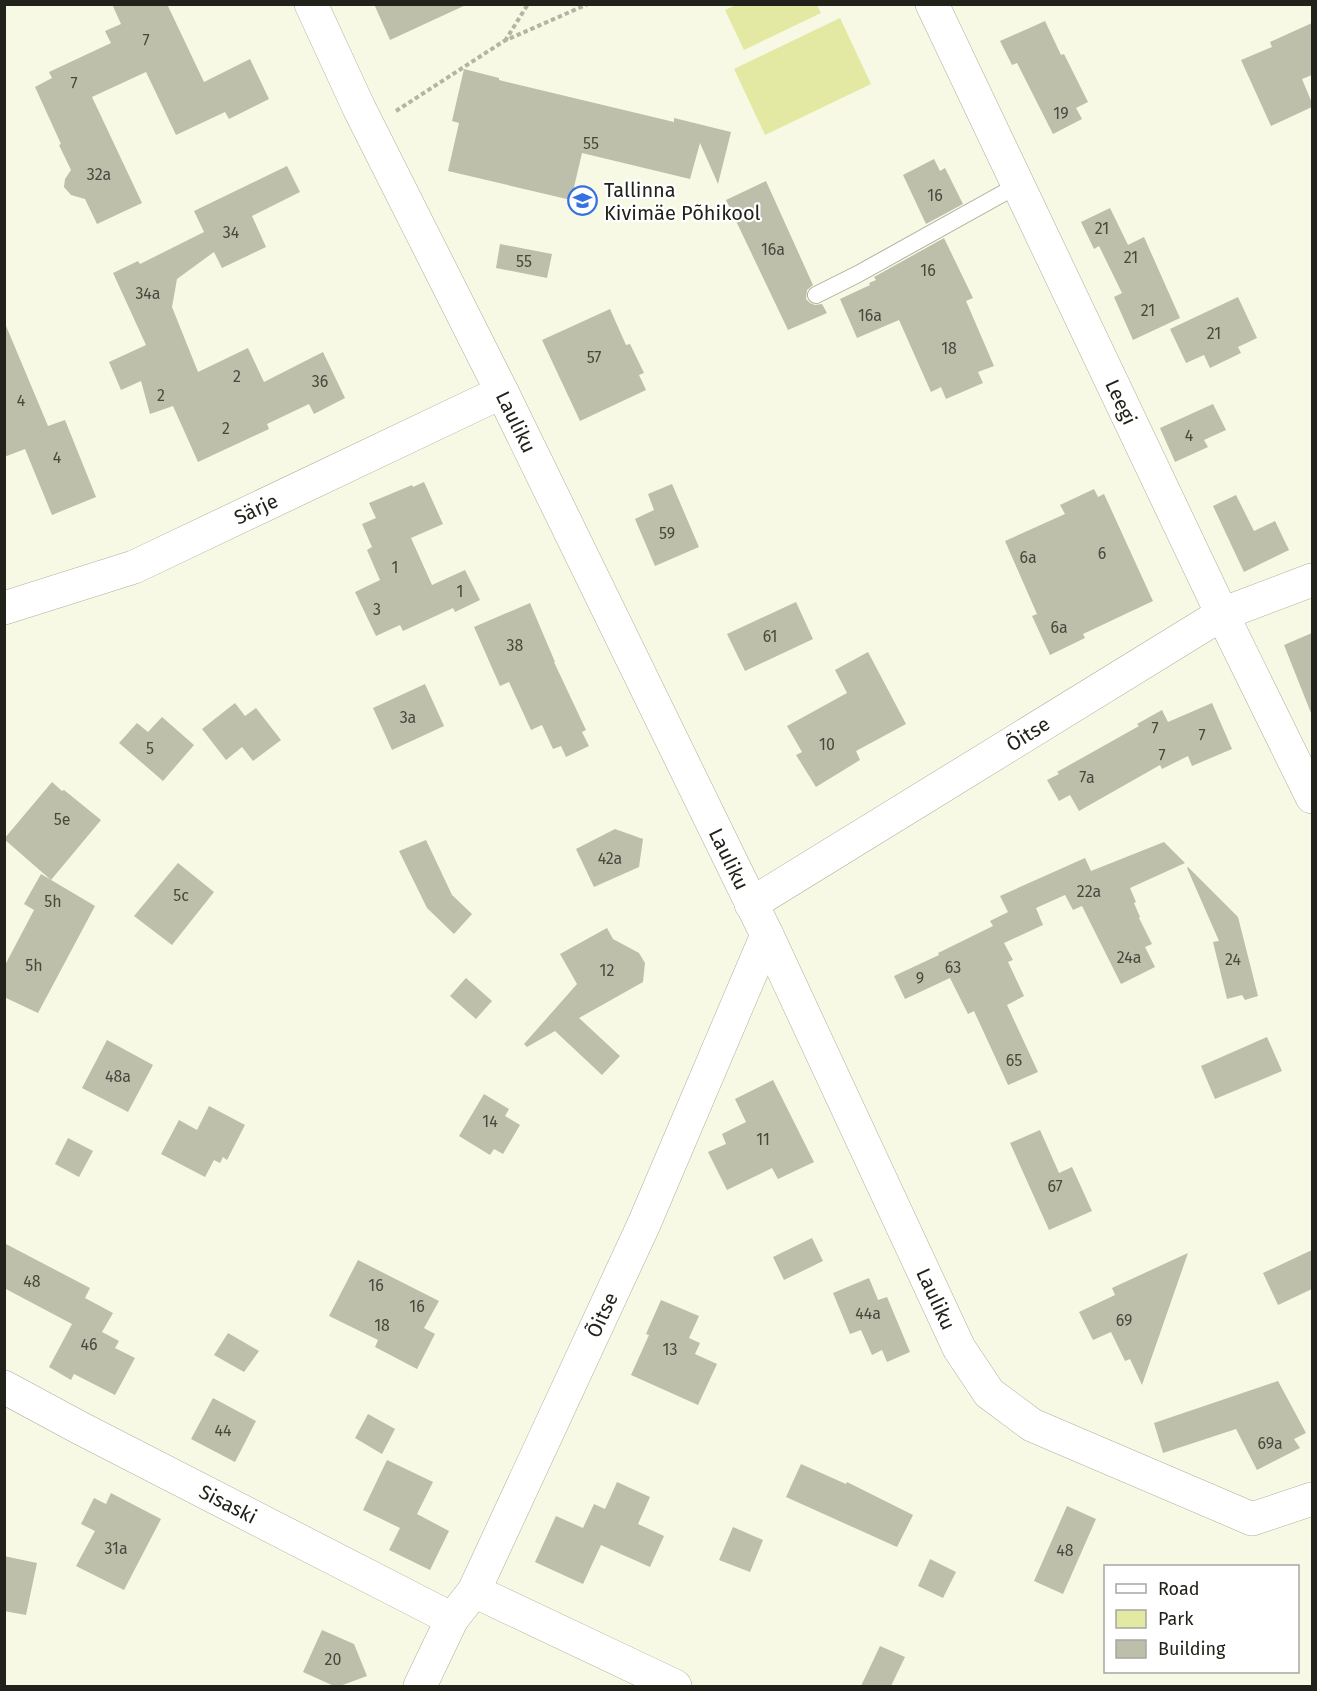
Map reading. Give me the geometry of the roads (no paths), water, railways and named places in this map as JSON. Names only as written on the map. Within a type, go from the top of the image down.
[{"type":"street","name":"Lauliku","points":[[311,4],[359,108],[502,392],[767,934],[958,1348],[989,1393],[1032,1425],[1252,1519],[1312,1499]]},
{"type":"street","name":"Leegi","points":[[932,4],[1312,798]]},
{"type":"street","name":"Särje","points":[[4,608],[134,567],[502,392]]},
{"type":"street","name":"Õitse","points":[[751,904],[1222,614],[1312,580]]},
{"type":"street","name":"Õitse","points":[[420,1686],[452,1619],[474,1592],[644,1224],[767,934]]},
{"type":"street","name":"Sisaski","points":[[4,1387],[452,1619]]},
{"type":"street","points":[[474,1592],[675,1686]]},
{"type":"lane","points":[[816,295],[1018,185]]},
{"type":"place","name":"Tallinna Kivimäe Põhikool","points":[[583,201]]}]
